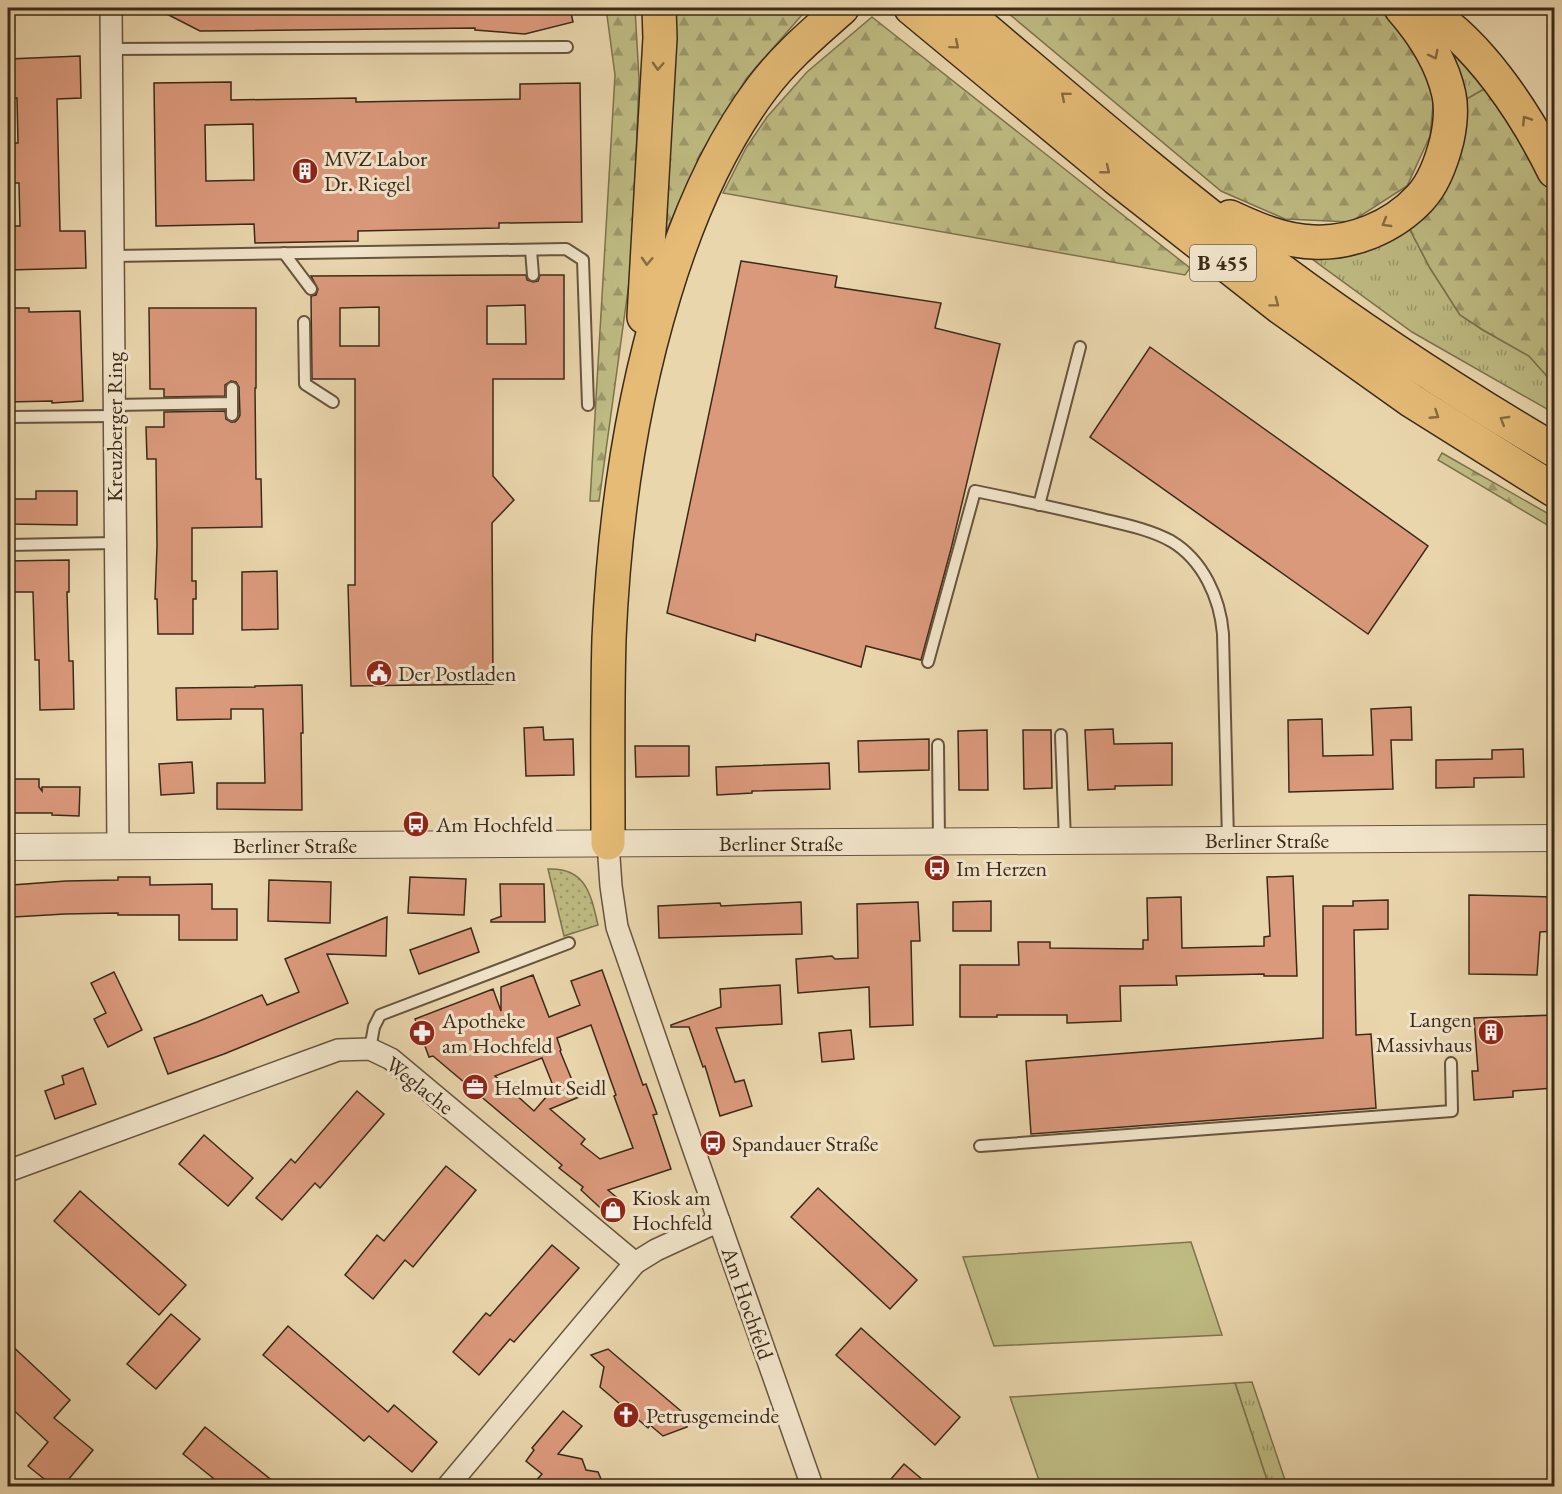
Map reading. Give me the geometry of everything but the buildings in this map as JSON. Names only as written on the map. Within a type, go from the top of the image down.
[{"type":"highway","points":[[641,379],[660,38],[659,8]]},
{"type":"highway","name":"B 455","points":[[911,8],[1116,178],[1280,307],[1412,401],[1554,490]]},
{"type":"highway","name":"B 455","points":[[960,8],[1191,201],[1262,256],[1335,310],[1467,397],[1554,450]]},
{"type":"highway","points":[[1191,201],[1284,238],[1312,242],[1337,242],[1358,237],[1380,227],[1402,214],[1421,197],[1435,176],[1444,152],[1450,125],[1450,97],[1443,72],[1430,46],[1401,8]]},
{"type":"highway","points":[[1422,8],[1460,38],[1487,66],[1512,98],[1554,171]]},
{"type":"highway","points":[[608,843],[609,639],[613,573],[623,487],[641,379],[673,264],[695,206],[718,159],[739,121],[763,87],[791,54],[839,10]]},
{"type":"street","name":"Kreuzberger Ring","points":[[111,8],[118,846]]},
{"type":"street","name":"Berliner Straße","points":[[8,847],[1554,838]]},
{"type":"street","name":"Am Hochfeld","points":[[608,843],[617,927],[812,1486]]},
{"type":"street","name":"Weglache","points":[[8,1172],[338,1050],[370,1049],[392,1059],[635,1263]]},
{"type":"street","points":[[448,1486],[635,1263],[656,1250],[719,1221]]},
{"type":"lane","points":[[111,49],[567,47]]},
{"type":"lane","points":[[113,256],[566,249],[583,260],[588,405]]},
{"type":"lane","points":[[531,250],[533,275]]},
{"type":"lane","points":[[284,253],[311,289]]},
{"type":"lane","points":[[304,322],[305,384],[333,402]]},
{"type":"lane","points":[[1039,505],[1080,348]]},
{"type":"lane","points":[[232,388],[232,416]]},
{"type":"lane","points":[[8,417],[232,403]]},
{"type":"lane","points":[[928,662],[975,491],[1127,525],[1173,542],[1199,568],[1214,592],[1222,617],[1228,840]]},
{"type":"lane","points":[[8,545],[115,543]]},
{"type":"lane","points":[[1061,735],[1065,841]]},
{"type":"lane","points":[[938,745],[939,842]]},
{"type":"lane","points":[[370,1049],[374,1027],[380,1015],[569,943]]},
{"type":"lane","points":[[980,1146],[1452,1111],[1451,1063]]},
{"type":"green space","points":[[606,8],[635,8],[639,79],[632,261],[599,501],[590,501],[615,75]]},
{"type":"green space","points":[[675,8],[808,8],[746,79],[701,153],[661,243]]},
{"type":"green space","points":[[1002,8],[1391,8],[1431,64],[1433,105],[1430,136],[1407,186],[1351,222],[1285,219],[1221,191]]},
{"type":"green space","points":[[872,17],[1190,268],[1185,275],[723,193],[746,148],[767,117],[807,72]]},
{"type":"green space","points":[[1435,20],[1493,84],[1465,100]]},
{"type":"green space","points":[[1493,84],[1504,96],[1554,192],[1554,384],[1529,356],[1460,315],[1430,268],[1408,226],[1429,203],[1464,140],[1465,100]]},
{"type":"green space","points":[[1408,226],[1430,268],[1460,315],[1529,356],[1554,384],[1554,413],[1412,332],[1301,251]]},
{"type":"green space","points":[[1442,453],[1554,517],[1554,529],[1438,460]]},
{"type":"green space","points":[[548,869],[561,870],[579,878],[585,885],[593,903],[598,925],[564,936]]},
{"type":"green space","points":[[1191,1242],[1222,1335],[994,1346],[963,1257]]},
{"type":"green space","points":[[1252,1382],[1287,1486],[1194,1486],[1268,1483],[1235,1383]]},
{"type":"green space","points":[[1235,1383],[1268,1483],[1194,1486],[1041,1486],[1010,1397]]},
{"type":"place","name":"MVZ Labor Dr. Riegel","points":[[305,171]]},
{"type":"place","name":"Der Postladen","points":[[379,673]]},
{"type":"place","name":"Am Hochfeld","points":[[416,824]]},
{"type":"place","name":"Im Herzen","points":[[937,868]]},
{"type":"place","name":"Langen Massivhaus","points":[[1491,1032]]},
{"type":"place","name":"Apotheke am Hochfeld","points":[[422,1033]]},
{"type":"place","name":"Helmut Seidl","points":[[475,1087]]},
{"type":"place","name":"Spandauer Straße","points":[[713,1143]]},
{"type":"place","name":"Kiosk am Hochfeld","points":[[613,1210]]},
{"type":"place","name":"Petrusgemeinde","points":[[626,1415]]}]
